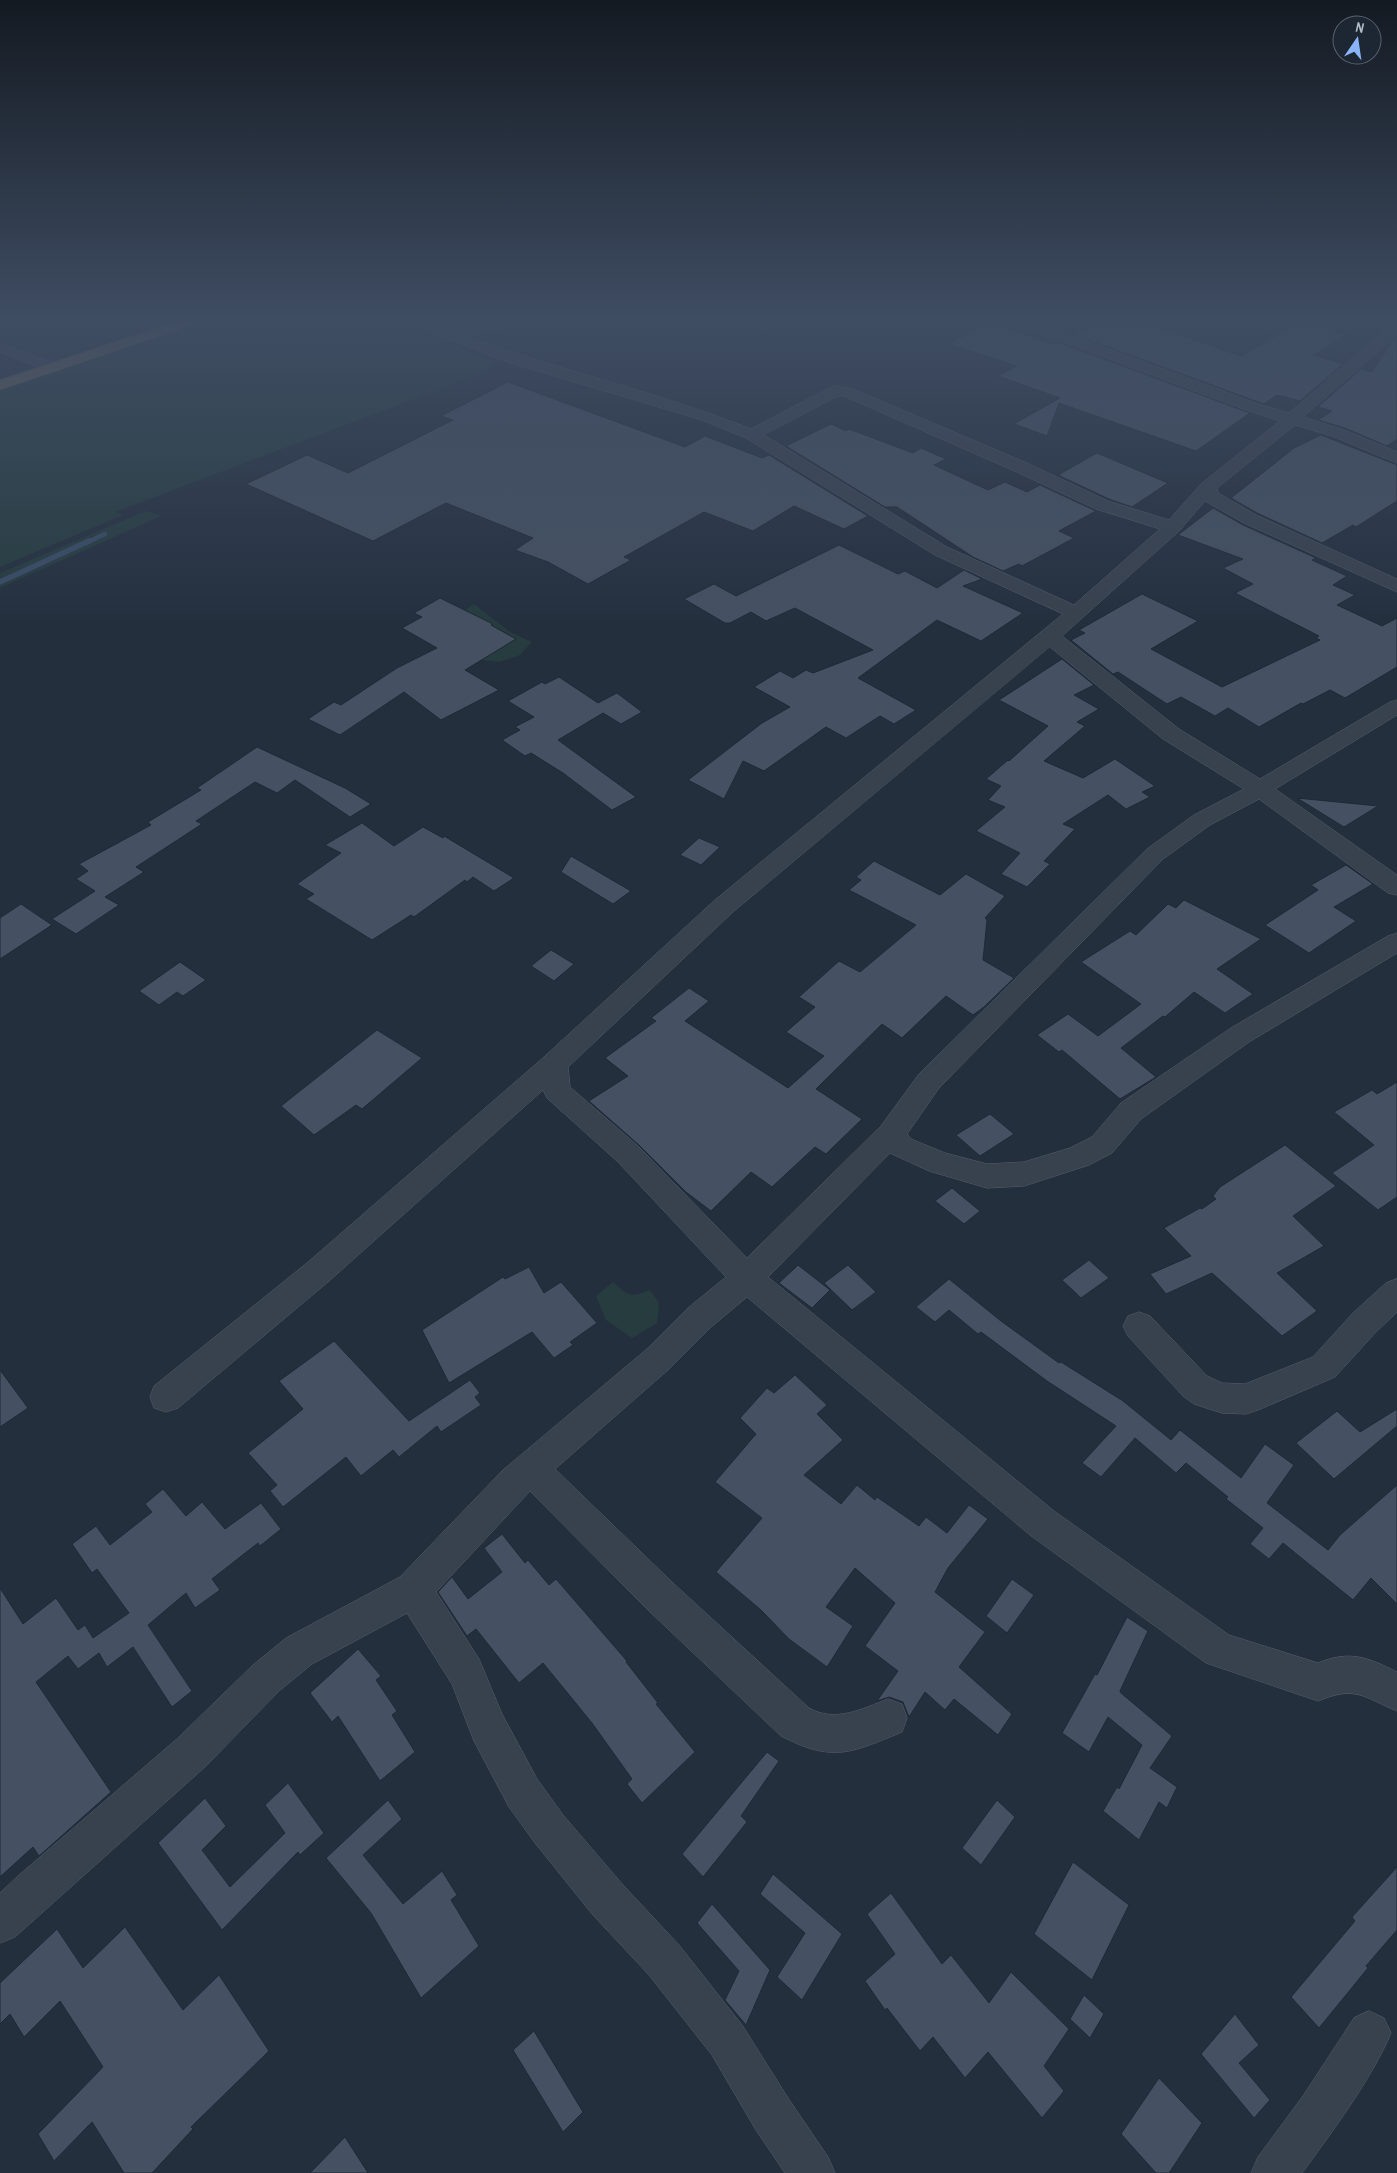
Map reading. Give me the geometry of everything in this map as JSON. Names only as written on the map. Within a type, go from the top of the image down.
[{"type":"street","points":[[723,423],[752,435],[792,458],[840,490],[941,551],[1076,613]]},
{"type":"street","points":[[752,435],[774,423]]},
{"type":"street","points":[[920,423],[1102,505],[1173,527]]},
{"type":"street","points":[[166,1397],[318,1272],[554,1064],[724,906],[1050,636],[1173,527],[1208,487],[1287,423]]},
{"type":"street","points":[[1306,423],[1338,433],[1397,458]]},
{"type":"street","points":[[1208,487],[1210,496],[1250,519],[1397,586]]},
{"type":"street","points":[[1050,636],[1171,734],[1260,789],[1397,886]]},
{"type":"street","points":[[0,1922],[33,1890],[192,1752],[266,1678],[299,1651],[414,1590],[514,1482],[658,1359],[699,1318],[747,1278],[891,1134],[929,1081],[1155,854],[1202,820],[1260,789],[1397,706]]},
{"type":"street","points":[[891,1134],[900,1146],[939,1164],[987,1176],[1024,1174],[1079,1157],[1102,1145],[1131,1111],[1240,1035],[1397,942]]},
{"type":"street","points":[[554,1064],[557,1091],[628,1154],[747,1278],[1042,1523],[1219,1650],[1318,1682],[1335,1673],[1354,1672],[1397,1692]]},
{"type":"street","points":[[1139,1326],[1195,1386],[1206,1393],[1222,1398],[1246,1399],[1324,1367],[1364,1323],[1397,1292]]},
{"type":"street","points":[[531,1468],[660,1596],[795,1722],[809,1731],[825,1735],[853,1733],[888,1718]]},
{"type":"street","points":[[414,1590],[466,1672],[488,1727],[523,1793],[549,1829],[608,1900],[664,1960],[727,2040],[772,2114],[812,2173]]},
{"type":"street","points":[[1274,2173],[1319,2112],[1369,2034]]},
{"type":"green space","points":[[0,423],[349,423],[115,512],[123,515],[0,567]]},
{"type":"green space","points":[[146,511],[161,516],[0,588],[0,573]]},
{"type":"green space","points":[[474,604],[510,632],[532,642],[520,655],[500,662],[481,660],[442,625]]},
{"type":"green space","points":[[613,1282],[626,1293],[634,1295],[650,1290],[659,1303],[657,1323],[632,1338],[606,1320],[596,1296]]},
{"type":"building","points":[[446,423],[621,423],[685,447],[705,436],[762,458],[769,455],[868,516],[844,529],[794,506],[753,531],[704,512],[624,557],[631,560],[588,584],[548,562],[515,550],[533,538],[446,503],[373,541],[246,484],[307,455],[348,473]]},
{"type":"building","points":[[1015,423],[1052,423],[1047,436]]},
{"type":"building","points":[[1117,423],[1235,423],[1196,451]]},
{"type":"building","points":[[1329,423],[1397,423],[1397,439],[1387,446]]},
{"type":"building","points":[[831,424],[846,431],[849,429],[913,453],[921,448],[946,459],[934,465],[988,490],[1005,482],[1027,492],[1040,485],[1096,511],[1059,531],[1074,538],[1022,566],[1019,564],[1003,571],[973,557],[897,507],[885,507],[786,446]]},
{"type":"building","points":[[1321,435],[1397,465],[1397,501],[1356,527],[1353,525],[1322,543],[1257,513],[1231,498],[1294,448]]},
{"type":"building","points":[[1097,453],[1168,483],[1132,507],[1109,499],[1058,475]]},
{"type":"building","points":[[1213,508],[1243,525],[1316,558],[1312,560],[1347,576],[1333,585],[1355,595],[1337,605],[1382,626],[1397,618],[1397,667],[1345,698],[1330,690],[1303,704],[1301,703],[1259,727],[1228,708],[1215,716],[1181,697],[1167,704],[1118,672],[1113,674],[1071,640],[1085,633],[1079,630],[1142,594],[1198,621],[1151,649],[1222,687],[1320,640],[1316,638],[1319,636],[1235,593],[1253,584],[1223,568],[1243,559],[1178,535]]},
{"type":"building","points":[[839,545],[898,574],[905,571],[937,588],[964,570],[982,579],[963,586],[1023,613],[981,641],[937,620],[858,678],[916,710],[894,724],[880,716],[846,738],[826,727],[764,771],[743,761],[724,799],[688,780],[762,723],[790,707],[754,687],[780,671],[793,678],[806,670],[813,673],[873,650],[795,608],[766,621],[751,612],[730,623],[725,623],[684,599],[714,584],[736,596]]},
{"type":"building","points":[[440,598],[493,624],[491,625],[516,639],[465,670],[499,690],[441,720],[404,692],[340,735],[308,719],[334,702],[341,705],[397,668],[437,648],[402,628],[422,617],[414,613]]},
{"type":"building","points":[[1062,659],[1094,685],[1074,695],[1099,709],[1077,722],[1085,726],[1044,761],[1083,778],[1115,759],[1155,786],[1142,792],[1150,797],[1126,809],[1108,795],[1063,824],[1075,829],[1044,861],[1050,864],[1027,887],[1001,874],[1020,853],[976,831],[1005,807],[988,800],[1001,786],[986,779],[1048,726],[999,700]]},
{"type":"building","points":[[559,677],[598,703],[617,693],[642,712],[621,724],[603,713],[558,740],[636,797],[612,810],[563,773],[531,753],[525,756],[502,740],[520,730],[515,727],[534,717],[508,701],[542,682],[545,684]]},
{"type":"building","points":[[257,747],[345,788],[371,804],[350,817],[295,780],[277,793],[255,782],[196,821],[202,824],[136,867],[144,872],[105,897],[119,905],[76,934],[52,919],[95,891],[76,879],[88,871],[79,864],[151,825],[148,822],[201,790],[197,788]]},
{"type":"building","points":[[1297,798],[1378,806],[1344,827]]},
{"type":"building","points":[[362,823],[394,846],[423,827],[443,838],[444,836],[514,878],[494,891],[473,877],[467,882],[465,880],[414,917],[411,915],[372,940],[306,899],[314,894],[297,884],[341,853],[325,845]]},
{"type":"building","points":[[699,838],[720,847],[701,865],[680,855]]},
{"type":"building","points":[[571,856],[631,891],[613,904],[561,872]]},
{"type":"building","points":[[874,861],[940,895],[966,874],[1005,896],[985,918],[987,920],[983,960],[1014,978],[973,1015],[946,996],[902,1038],[882,1024],[816,1089],[862,1119],[826,1154],[815,1147],[772,1187],[751,1172],[711,1211],[686,1192],[639,1145],[589,1101],[628,1076],[605,1058],[656,1021],[651,1018],[689,988],[709,1001],[685,1021],[788,1088],[824,1056],[786,1032],[815,1007],[799,997],[839,961],[860,972],[916,925],[849,890],[861,880],[856,877]]},
{"type":"building","points":[[1346,865],[1373,884],[1334,907],[1356,921],[1309,953],[1265,925],[1318,890],[1311,885]]},
{"type":"building","points":[[1184,900],[1261,939],[1217,969],[1253,994],[1225,1013],[1194,992],[1165,1017],[1163,1016],[1121,1048],[1156,1077],[1120,1099],[1062,1050],[1059,1052],[1037,1035],[1068,1014],[1098,1036],[1141,1004],[1081,962],[1130,931],[1136,935],[1168,904],[1176,908]]},
{"type":"building","points":[[21,904],[52,925],[0,959],[0,918]]},
{"type":"building","points":[[551,950],[574,964],[554,981],[531,966]]},
{"type":"building","points":[[180,962],[206,980],[183,996],[177,992],[159,1005],[139,991]]},
{"type":"building","points":[[377,1030],[422,1058],[362,1109],[356,1105],[314,1135],[281,1106]]},
{"type":"building","points":[[1397,1082],[1397,1197],[1378,1210],[1332,1173],[1374,1145],[1334,1112],[1372,1090],[1377,1094]]},
{"type":"building","points":[[990,1114],[1014,1134],[980,1156],[956,1135]]},
{"type":"building","points":[[1285,1145],[1336,1186],[1293,1216],[1324,1246],[1277,1273],[1317,1311],[1282,1336],[1212,1273],[1166,1294],[1150,1274],[1191,1256],[1164,1228],[1200,1208],[1202,1209],[1216,1199],[1213,1196],[1220,1187]]},
{"type":"building","points":[[952,1188],[980,1211],[964,1224],[935,1201]]},
{"type":"building","points":[[1089,1260],[1109,1278],[1081,1298],[1062,1280]]},
{"type":"building","points":[[798,1265],[830,1290],[812,1308],[779,1283]]},
{"type":"building","points":[[848,1265],[876,1292],[852,1310],[824,1283]]},
{"type":"building","points":[[529,1267],[544,1293],[561,1282],[597,1323],[570,1342],[573,1345],[554,1358],[532,1332],[449,1383],[422,1330],[503,1277],[505,1279]]},
{"type":"building","points":[[949,1279],[1001,1321],[1059,1363],[1061,1362],[1123,1401],[1171,1440],[1180,1430],[1241,1478],[1265,1444],[1294,1465],[1267,1503],[1328,1550],[1340,1535],[1397,1485],[1397,1604],[1371,1578],[1353,1600],[1283,1543],[1269,1559],[1250,1544],[1263,1528],[1226,1499],[1228,1497],[1186,1463],[1176,1473],[1135,1438],[1101,1477],[1082,1463],[1116,1426],[1047,1381],[981,1332],[978,1334],[949,1310],[935,1322],[916,1307]]},
{"type":"building","points":[[334,1341],[409,1421],[470,1380],[480,1393],[475,1397],[481,1405],[441,1432],[437,1426],[399,1457],[393,1450],[361,1476],[346,1457],[283,1507],[270,1491],[277,1485],[248,1453],[303,1409],[279,1381]]},
{"type":"building","points":[[0,1370],[28,1408],[0,1427]]},
{"type":"building","points":[[795,1375],[827,1405],[817,1414],[843,1440],[804,1475],[841,1504],[857,1485],[875,1500],[877,1497],[919,1526],[926,1517],[947,1533],[969,1505],[988,1519],[948,1568],[935,1592],[985,1632],[959,1667],[1012,1714],[998,1735],[954,1699],[945,1710],[925,1692],[909,1717],[903,1702],[889,1697],[877,1701],[898,1671],[865,1646],[895,1603],[855,1568],[826,1607],[853,1626],[827,1667],[789,1639],[761,1610],[716,1572],[762,1518],[715,1482],[756,1434],[740,1418],[767,1388],[774,1393]]},
{"type":"building","points":[[1397,1409],[1397,1426],[1334,1479],[1296,1443],[1337,1411],[1360,1432]]},
{"type":"building","points":[[163,1489],[186,1516],[202,1502],[225,1529],[261,1503],[281,1529],[260,1546],[258,1543],[212,1579],[220,1590],[195,1608],[186,1593],[148,1625],[192,1691],[172,1707],[133,1647],[107,1667],[99,1653],[78,1669],[68,1656],[36,1682],[111,1792],[39,1856],[33,1847],[0,1877],[0,1588],[23,1624],[56,1598],[78,1630],[85,1625],[93,1638],[129,1613],[97,1569],[92,1573],[72,1544],[96,1526],[110,1545],[152,1512],[145,1504]]},
{"type":"building","points":[[502,1534],[525,1563],[528,1560],[549,1585],[556,1579],[627,1661],[658,1703],[656,1704],[695,1752],[642,1803],[627,1784],[632,1779],[592,1723],[543,1663],[519,1683],[476,1629],[467,1636],[438,1592],[452,1577],[468,1599],[502,1572],[484,1548]]},
{"type":"building","points":[[1012,1579],[1034,1595],[1007,1633],[986,1616]]},
{"type":"building","points":[[1127,1617],[1148,1631],[1120,1691],[1172,1736],[1150,1768],[1177,1787],[1167,1808],[1159,1802],[1139,1840],[1103,1811],[1117,1787],[1119,1789],[1142,1745],[1108,1717],[1089,1752],[1062,1733],[1095,1674],[1097,1675]]},
{"type":"building","points":[[358,1649],[381,1676],[376,1680],[397,1711],[392,1715],[415,1752],[380,1781],[338,1716],[332,1722],[310,1693]]},
{"type":"building","points":[[767,1752],[779,1761],[741,1816],[747,1822],[703,1877],[682,1854]]},
{"type":"building","points":[[288,1783],[324,1833],[300,1855],[298,1852],[222,1930],[158,1843],[205,1798],[226,1826],[202,1850],[230,1887],[285,1833],[265,1805]]},
{"type":"building","points":[[388,1800],[402,1819],[363,1855],[403,1904],[442,1871],[457,1895],[451,1900],[479,1946],[421,1998],[371,1913],[326,1858]]},
{"type":"building","points":[[997,1800],[1015,1817],[981,1865],[962,1848]]},
{"type":"building","points":[[1073,1862],[1129,1905],[1092,1980],[1034,1934]]},
{"type":"building","points":[[1397,1867],[1397,1930],[1366,1966],[1368,1968],[1319,2028],[1291,1997],[1355,1921],[1352,1917]]},
{"type":"building","points":[[773,1874],[842,1934],[802,2000],[777,1977],[805,1933],[760,1894]]},
{"type":"building","points":[[891,1893],[942,1964],[951,1955],[989,2003],[1011,1972],[1069,2029],[1044,2066],[1064,2091],[1042,2118],[988,2052],[965,2078],[933,2037],[920,2051],[887,2008],[885,2010],[865,1981],[895,1954],[867,1914]]},
{"type":"building","points":[[712,1904],[770,1970],[746,2025],[725,2000],[739,1971],[697,1923]]},
{"type":"building","points":[[125,1927],[183,2010],[219,1975],[269,2051],[191,2127],[193,2129],[152,2173],[124,2173],[92,2122],[54,2161],[38,2134],[103,2067],[60,2001],[24,2037],[10,2014],[0,2024],[0,1983],[57,1929],[83,1968]]},
{"type":"building","points":[[1084,1995],[1104,2014],[1090,2038],[1070,2019]]},
{"type":"building","points":[[1235,2014],[1259,2045],[1239,2063],[1270,2100],[1254,2118],[1201,2054]]},
{"type":"building","points":[[534,2031],[583,2112],[563,2132],[513,2050]]},
{"type":"building","points":[[1159,2078],[1202,2123],[1169,2173],[1156,2173],[1121,2134]]},
{"type":"building","points":[[345,2137],[368,2173],[310,2173]]},
{"type":"waterway","points":[[86,543],[105,534]]},
{"type":"waterway","points":[[0,582],[89,541]]}]
